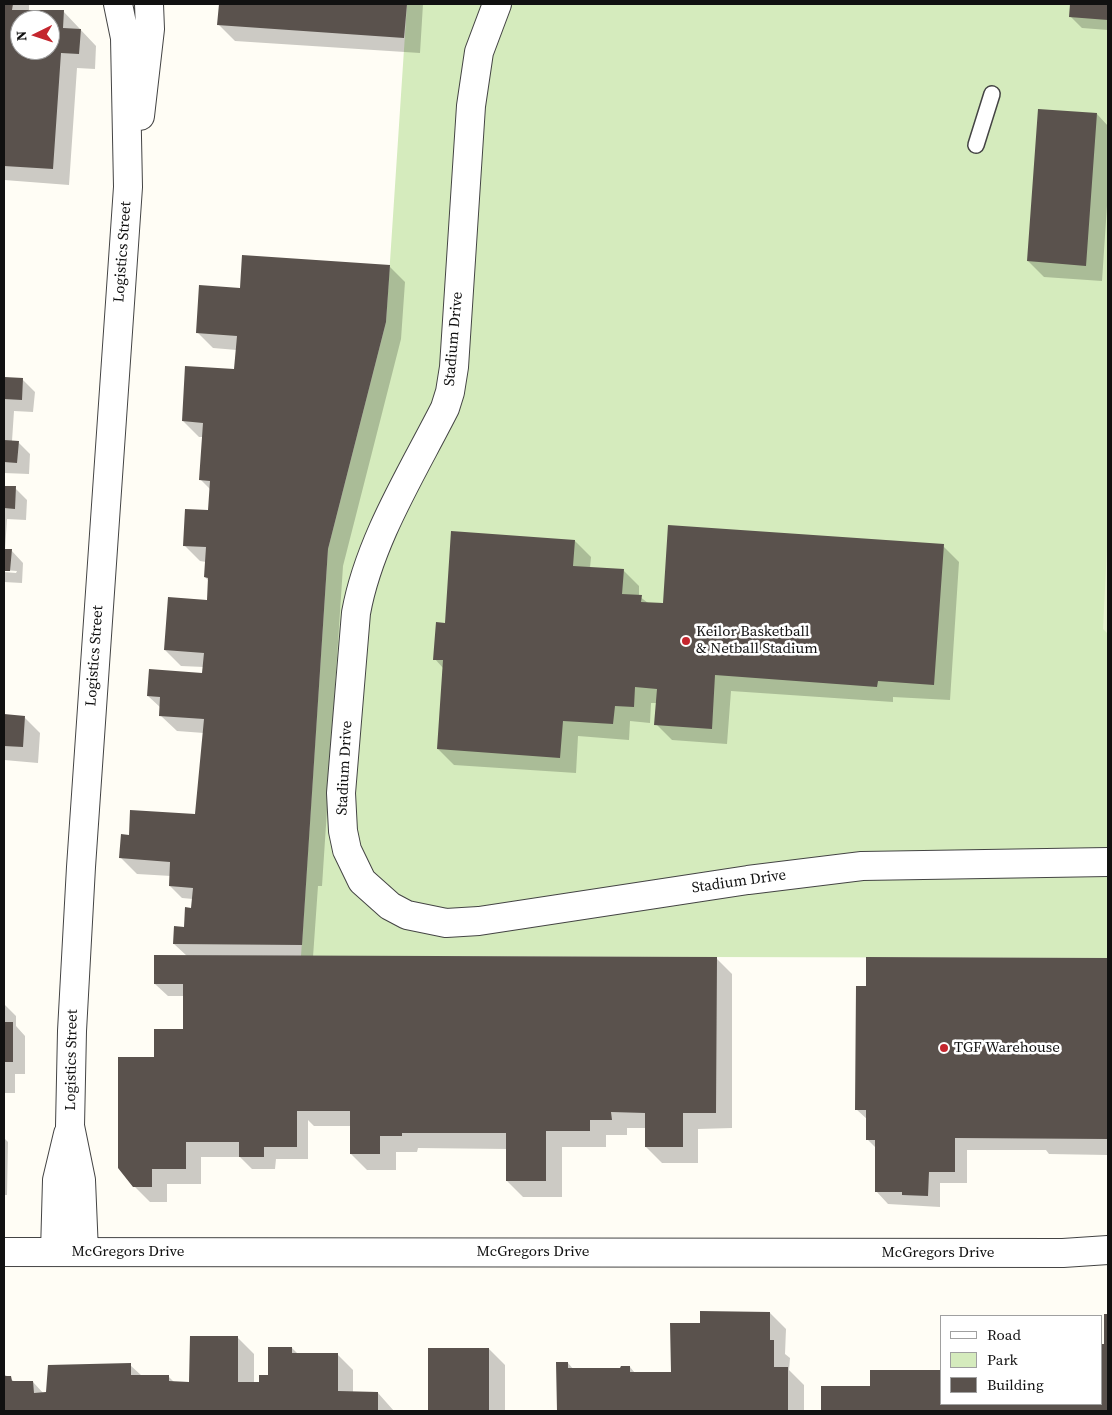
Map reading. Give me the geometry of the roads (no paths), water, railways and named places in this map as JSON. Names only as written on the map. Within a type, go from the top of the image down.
[{"type":"street","name":"Logistics Street","points":[[84,1252],[81,1180],[70,1126],[74,970],[128,187],[125,38],[118,4]]},
{"type":"street","name":"Logistics Street","points":[[128,187],[144,93],[150,29],[149,4]]},
{"type":"street","name":"Stadium Drive","points":[[497,4],[479,52],[471,106],[454,367],[450,392],[438,421],[377,546],[360,593],[356,614],[340,814],[347,850],[362,881],[390,906],[424,920],[446,923],[507,918],[702,886],[862,866],[1108,862]]},
{"type":"street","name":"Logistics Street","points":[[55,1252],[56,1180],[70,1126]]},
{"type":"street","name":"McGregors Drive","points":[[4,1252],[1063,1253],[1108,1250]]},
{"type":"street","name":"McGregors Drive","points":[[1063,1253],[1108,1258]]},
{"type":"lane","points":[[976,146],[992,94]]},
{"type":"place","name":"Keilor Basketball & Netball Stadium","points":[[686,641]]},
{"type":"place","name":"TGF Warehouse","points":[[944,1048]]}]
